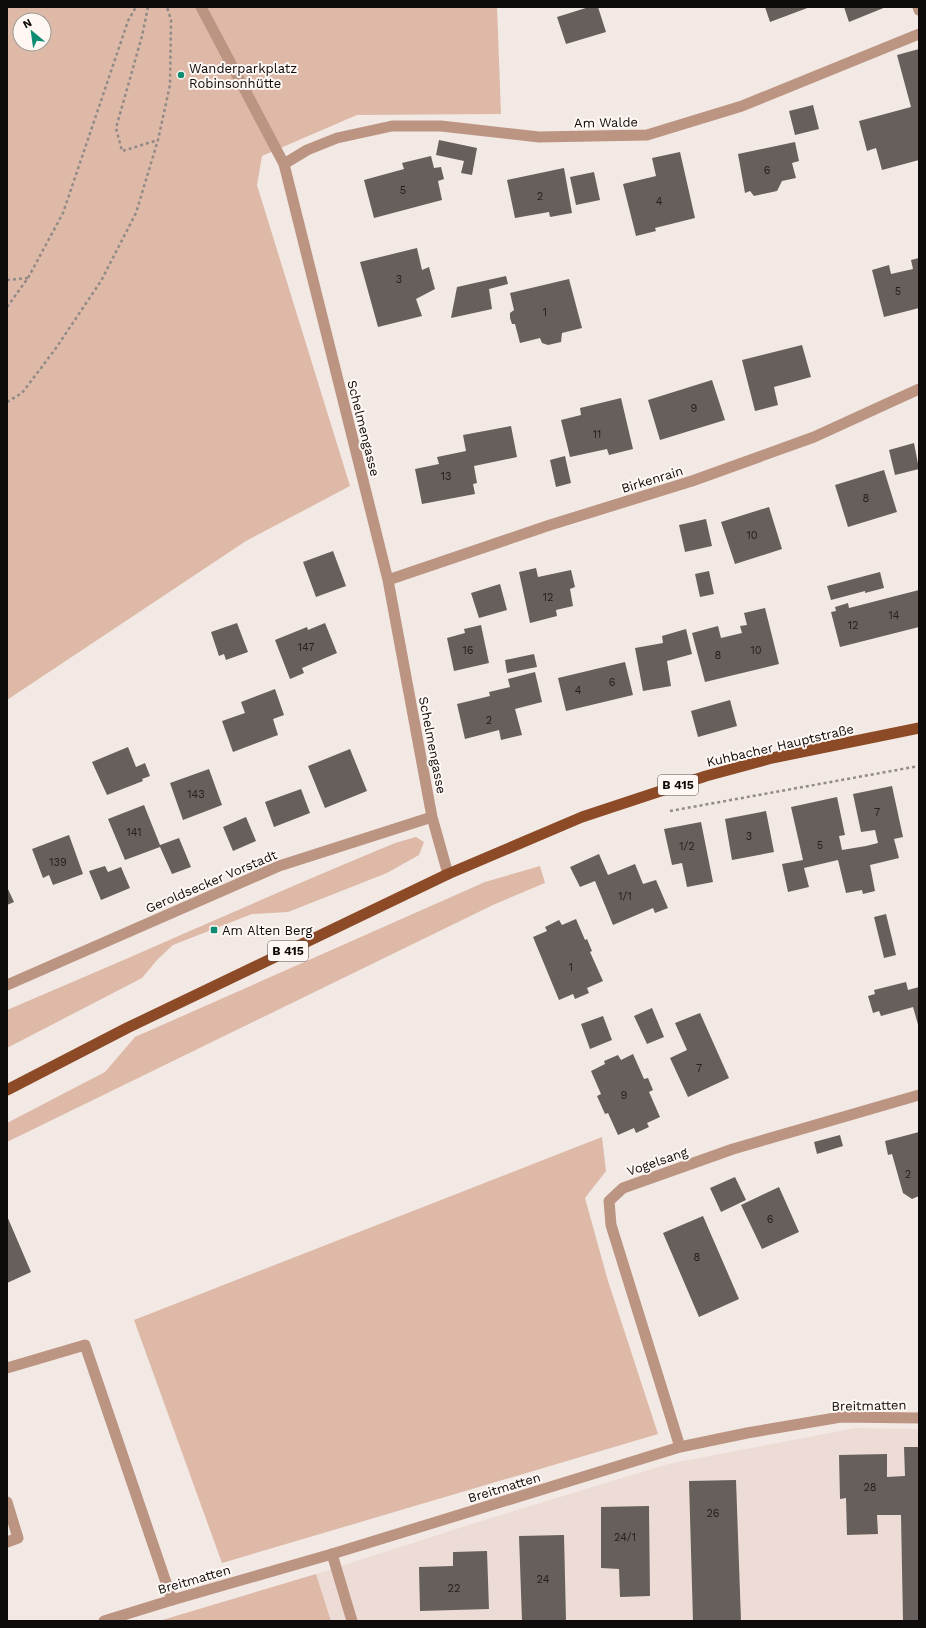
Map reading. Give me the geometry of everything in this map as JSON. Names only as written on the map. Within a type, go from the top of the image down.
[{"type":"main road","name":"Kuhbacher Hauptstraße","points":[[448,874],[582,817],[699,778],[772,758],[919,728]]},
{"type":"main road","name":"B 415","points":[[7,1090],[127,1028],[448,874]]},
{"type":"street","name":"Schelmengasse","points":[[201,7],[284,164],[388,580],[432,817],[448,874]]},
{"type":"street","name":"Am Walde","points":[[284,164],[307,150],[337,138],[392,126],[441,126],[539,137],[647,135],[742,106],[919,34]]},
{"type":"street","name":"Birkenrain","points":[[388,580],[550,525],[692,481],[814,437],[919,389]]},
{"type":"street","name":"Geroldsecker Vorstadt","points":[[7,985],[279,866],[432,817]]},
{"type":"street","name":"Vogelsang","points":[[680,1447],[612,1224],[610,1201],[623,1188],[733,1149],[919,1095]]},
{"type":"street","points":[[7,1368],[85,1345],[172,1600]]},
{"type":"street","name":"Breitmatten","points":[[104,1621],[332,1554],[680,1447],[747,1433],[841,1417],[919,1418]]},
{"type":"street","points":[[7,1502],[18,1538],[7,1542]]},
{"type":"street","points":[[332,1554],[352,1621]]},
{"type":"path","points":[[7,307],[28,278],[63,212],[128,22],[136,7]]},
{"type":"path","points":[[148,7],[142,36],[116,128],[122,150],[158,140]]},
{"type":"path","points":[[7,402],[22,393],[56,348],[101,281],[136,212],[158,140],[170,85],[171,20],[167,7]]},
{"type":"path","points":[[7,280],[28,278]]},
{"type":"path","points":[[663,812],[919,766]]},
{"type":"shaded area","points":[[7,7],[497,7],[501,114],[357,115],[262,156],[257,185],[350,486],[246,541],[7,700]]},
{"type":"shaded area","points":[[416,837],[424,842],[419,855],[387,873],[288,912],[252,914],[173,945],[158,959],[142,978],[7,1048],[7,1010],[346,863],[395,843]]},
{"type":"shaded area","points":[[540,866],[545,883],[495,904],[7,1142],[7,1123],[105,1072],[135,1037],[485,882]]},
{"type":"shaded area","points":[[602,1137],[606,1171],[585,1198],[608,1281],[658,1434],[222,1563],[134,1320]]},
{"type":"shaded area","points":[[855,1428],[919,1429],[919,1621],[331,1621],[316,1574],[478,1522],[668,1464]]},
{"type":"shaded area","points":[[316,1574],[331,1621],[159,1621]]},
{"type":"building","points":[[589,7],[598,7],[606,32],[566,44],[557,17]]},
{"type":"building","points":[[765,7],[810,7],[770,22]]},
{"type":"building","points":[[844,7],[886,7],[849,22]]},
{"type":"building","points":[[919,49],[919,160],[882,170],[876,148],[867,151],[859,121],[911,107],[897,55]]},
{"type":"building","points":[[813,105],[819,129],[795,135],[789,111]]},
{"type":"building","points":[[439,140],[477,148],[472,175],[461,173],[464,161],[436,155]]},
{"type":"building","points":[[795,142],[799,161],[792,163],[796,178],[782,181],[777,191],[754,196],[750,191],[745,193],[738,154]]},
{"type":"building","points":[[680,152],[695,218],[655,228],[656,231],[636,236],[623,184],[656,176],[652,158]]},
{"type":"building","points":[[431,156],[434,168],[441,167],[444,179],[438,181],[442,200],[374,218],[364,180],[404,169],[402,163]]},
{"type":"building","points":[[564,168],[572,213],[550,217],[549,212],[515,218],[507,180]]},
{"type":"building","points":[[594,172],[600,200],[576,205],[570,177]]},
{"type":"building","points":[[417,248],[422,270],[429,267],[435,289],[416,299],[422,316],[378,327],[360,262]]},
{"type":"building","points":[[919,258],[919,308],[884,317],[872,270],[889,265],[891,274],[913,269],[911,260]]},
{"type":"building","points":[[506,276],[508,284],[489,289],[492,309],[451,318],[457,287]]},
{"type":"building","points":[[569,279],[582,328],[562,333],[561,342],[548,345],[542,343],[540,338],[520,343],[515,324],[512,324],[510,318],[510,313],[514,310],[510,293]]},
{"type":"building","points":[[802,345],[811,377],[774,387],[778,405],[755,411],[742,360]]},
{"type":"building","points":[[712,380],[725,420],[660,440],[648,400]]},
{"type":"building","points":[[621,398],[633,449],[609,455],[607,449],[570,457],[561,420],[581,415],[580,408]]},
{"type":"building","points":[[511,426],[517,457],[474,466],[477,483],[473,484],[475,494],[422,504],[415,469],[439,464],[437,457],[466,451],[463,435]]},
{"type":"building","points":[[914,443],[919,469],[895,475],[889,450]]},
{"type":"building","points":[[565,456],[571,483],[556,487],[550,460]]},
{"type":"building","points":[[884,470],[897,512],[848,527],[835,485]]},
{"type":"building","points":[[769,507],[782,549],[735,564],[721,522]]},
{"type":"building","points":[[706,519],[712,546],[685,552],[679,525]]},
{"type":"building","points":[[333,551],[346,586],[316,597],[303,562]]},
{"type":"building","points":[[536,568],[538,577],[571,570],[575,587],[570,589],[573,606],[556,610],[557,616],[530,623],[519,572]]},
{"type":"building","points":[[709,571],[714,594],[700,597],[695,574]]},
{"type":"building","points":[[880,572],[884,588],[865,593],[865,591],[831,600],[827,586]]},
{"type":"building","points":[[500,584],[507,610],[479,618],[471,593]]},
{"type":"building","points":[[919,590],[919,627],[840,647],[831,612],[836,611],[835,607],[848,603],[849,608]]},
{"type":"building","points":[[765,608],[779,664],[705,682],[692,633],[718,626],[721,638],[742,633],[740,626],[747,625],[744,613]]},
{"type":"building","points":[[237,623],[248,652],[226,660],[224,654],[219,656],[211,632]]},
{"type":"building","points":[[325,623],[337,653],[302,668],[304,673],[290,679],[275,640],[307,627],[308,630]]},
{"type":"building","points":[[481,625],[489,663],[454,671],[447,638],[465,633],[464,629]]},
{"type":"building","points":[[686,629],[692,654],[667,661],[671,686],[643,691],[635,648],[663,643],[662,636]]},
{"type":"building","points":[[534,654],[537,667],[507,673],[505,660]]},
{"type":"building","points":[[625,662],[633,695],[566,711],[558,678]]},
{"type":"building","points":[[535,672],[542,702],[515,709],[522,735],[501,740],[499,730],[465,739],[457,704],[490,696],[489,692],[510,687],[508,679]]},
{"type":"building","points":[[275,689],[284,715],[273,719],[278,735],[233,752],[222,721],[245,713],[241,702]]},
{"type":"building","points":[[730,700],[737,726],[698,737],[691,711]]},
{"type":"building","points":[[128,747],[136,767],[145,763],[150,776],[142,779],[143,781],[107,795],[92,762]]},
{"type":"building","points":[[350,749],[367,791],[325,808],[308,766]]},
{"type":"building","points":[[209,769],[222,805],[183,820],[170,783]]},
{"type":"building","points":[[892,786],[903,837],[894,839],[899,858],[870,865],[875,891],[863,894],[862,890],[846,893],[838,860],[804,868],[809,887],[788,892],[782,864],[803,860],[791,807],[837,797],[845,835],[839,836],[842,850],[866,846],[878,843],[875,830],[861,832],[853,794]]},
{"type":"building","points":[[301,789],[310,813],[274,827],[265,802]]},
{"type":"building","points":[[144,805],[160,845],[179,838],[191,867],[172,874],[160,847],[125,860],[108,819]]},
{"type":"building","points":[[766,811],[774,852],[732,860],[725,819]]},
{"type":"building","points":[[246,817],[256,841],[233,851],[223,827]]},
{"type":"building","points":[[701,822],[713,882],[687,887],[682,863],[672,865],[664,829]]},
{"type":"building","points":[[69,835],[83,874],[53,885],[49,875],[43,878],[32,849]]},
{"type":"building","points":[[599,854],[608,875],[635,864],[643,884],[656,880],[668,908],[655,913],[653,908],[613,925],[595,881],[580,887],[570,867]]},
{"type":"building","points":[[105,866],[108,872],[121,867],[130,888],[101,900],[89,871]]},
{"type":"building","points":[[7,887],[14,902],[7,905]]},
{"type":"building","points":[[886,914],[896,955],[884,958],[874,917]]},
{"type":"building","points":[[576,919],[585,940],[587,939],[592,951],[590,952],[603,981],[587,988],[589,993],[575,999],[573,994],[559,1000],[533,937],[547,931],[545,927],[559,920],[562,925]]},
{"type":"building","points":[[906,982],[908,990],[919,987],[919,1028],[913,1007],[881,1016],[879,1011],[873,1013],[868,996],[875,994],[874,990]]},
{"type":"building","points":[[652,1008],[664,1037],[647,1044],[634,1016]]},
{"type":"building","points":[[700,1013],[729,1078],[688,1097],[670,1058],[687,1050],[675,1023]]},
{"type":"building","points":[[603,1016],[612,1040],[590,1049],[581,1024]]},
{"type":"building","points":[[633,1054],[644,1079],[648,1078],[653,1090],[649,1092],[660,1117],[647,1123],[649,1127],[636,1133],[634,1128],[618,1135],[608,1113],[605,1114],[597,1096],[601,1094],[591,1071],[605,1064],[604,1061],[618,1055],[621,1060]]},
{"type":"building","points":[[919,1132],[919,1196],[912,1199],[903,1193],[892,1154],[888,1155],[885,1141]]},
{"type":"building","points":[[840,1135],[843,1146],[817,1154],[814,1142]]},
{"type":"building","points":[[735,1177],[746,1200],[721,1212],[710,1188]]},
{"type":"building","points":[[779,1187],[799,1232],[762,1249],[741,1205]]},
{"type":"building","points":[[7,1216],[31,1272],[7,1283]]},
{"type":"building","points":[[703,1216],[739,1299],[699,1317],[663,1233]]},
{"type":"building","points":[[904,1447],[919,1447],[919,1621],[903,1621],[901,1515],[877,1515],[878,1534],[847,1535],[846,1498],[840,1499],[839,1455],[887,1454],[887,1477],[905,1476]]},
{"type":"building","points":[[736,1480],[741,1621],[693,1621],[689,1481]]},
{"type":"building","points":[[649,1506],[650,1596],[620,1597],[619,1569],[601,1568],[601,1507]]},
{"type":"building","points":[[564,1535],[566,1621],[522,1621],[519,1536]]},
{"type":"building","points":[[487,1551],[489,1609],[420,1611],[419,1567],[453,1566],[453,1552]]},
{"type":"place","name":"Wanderparkplatz Robinsonhütte","points":[[181,75]]},
{"type":"place","name":"Am Alten Berg","points":[[214,930]]}]
